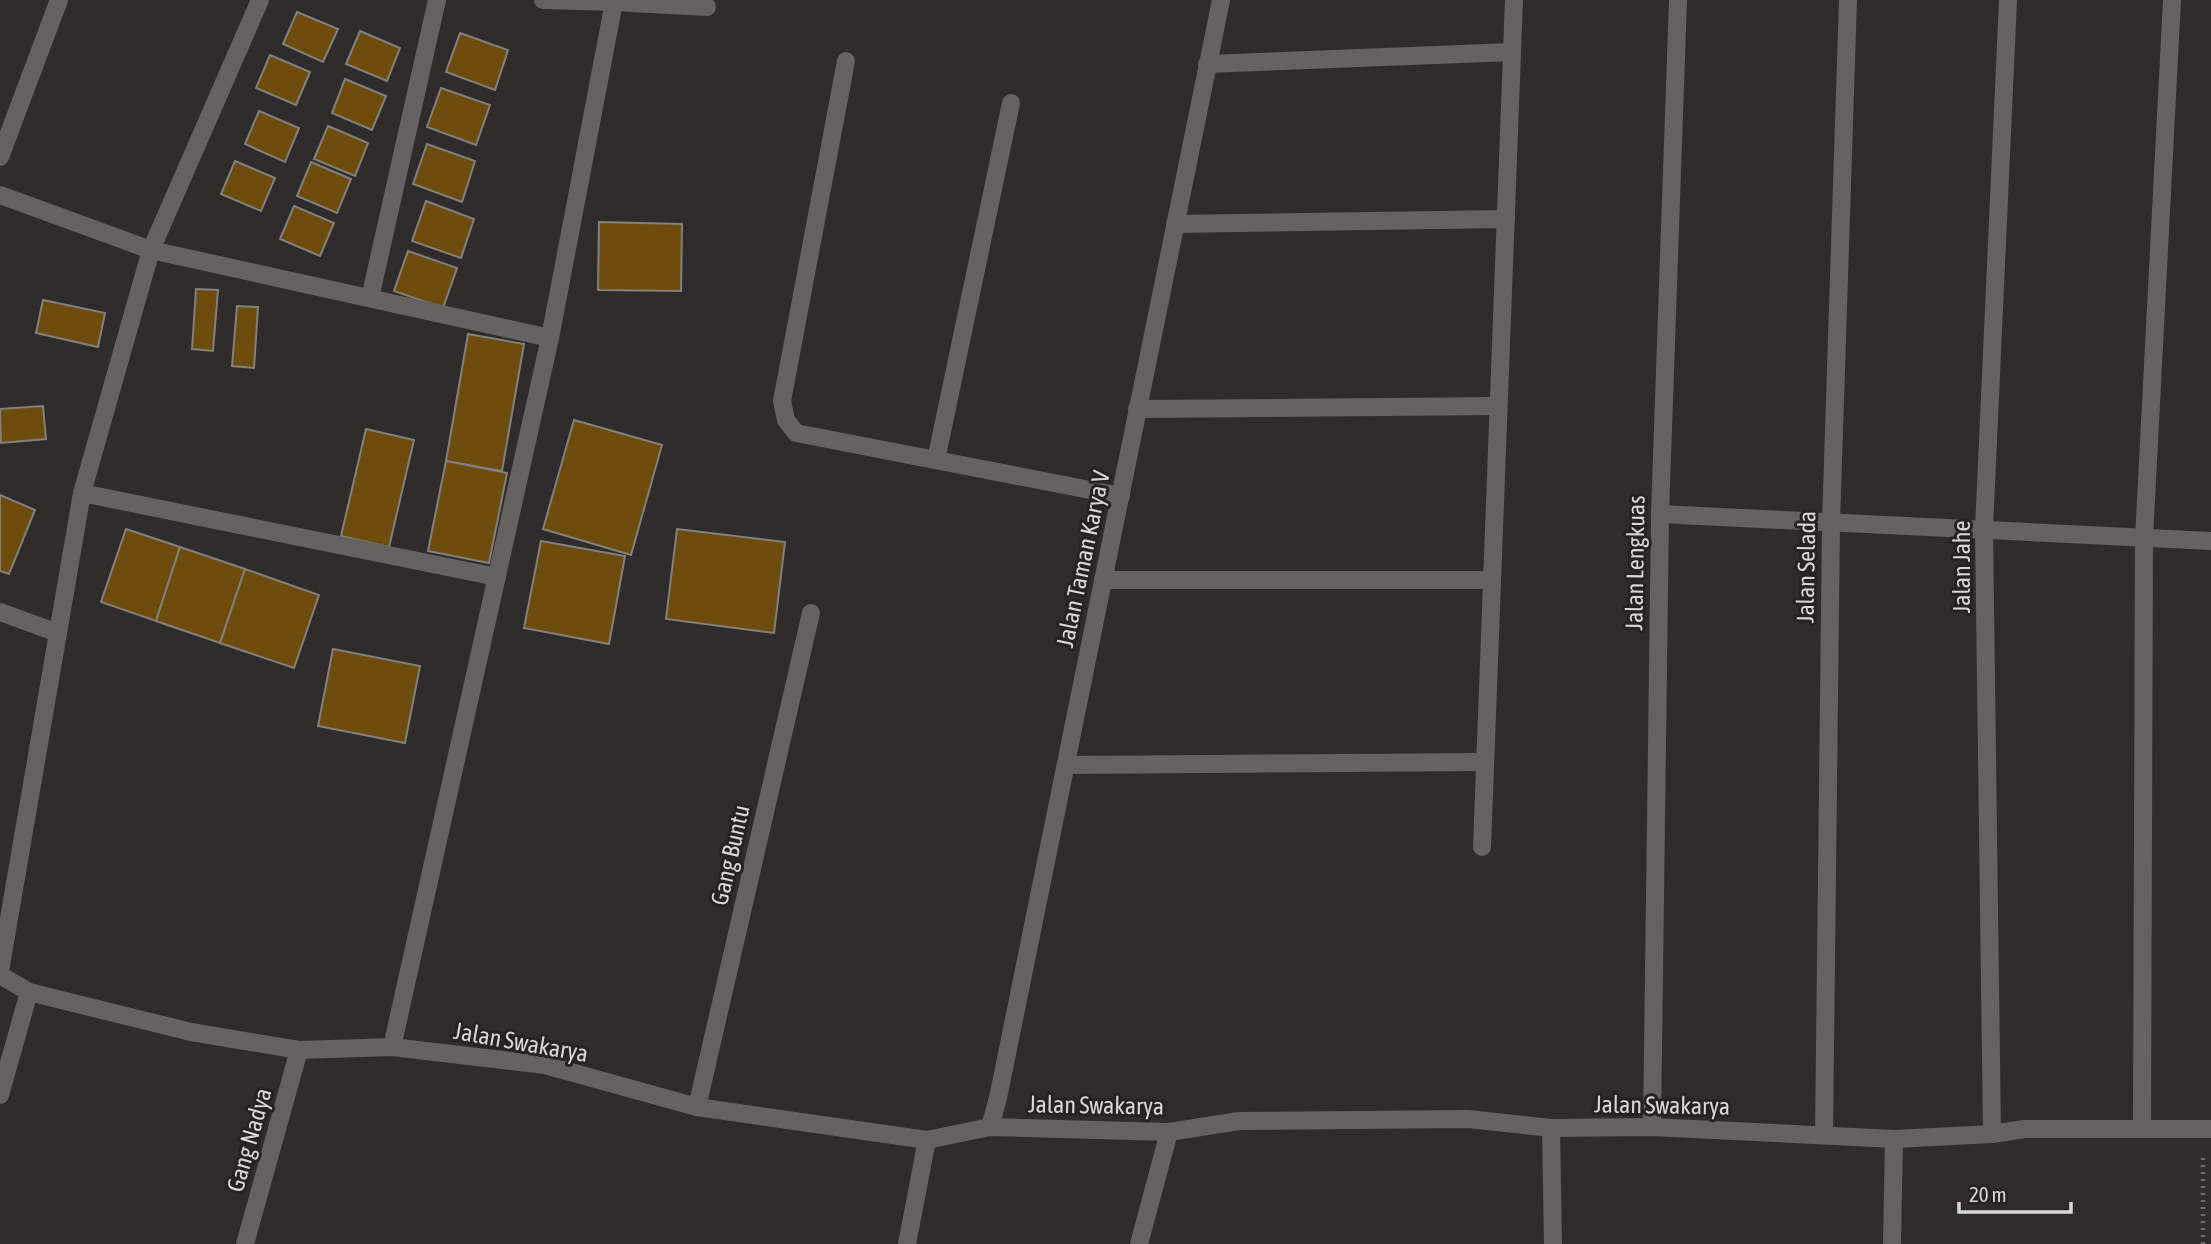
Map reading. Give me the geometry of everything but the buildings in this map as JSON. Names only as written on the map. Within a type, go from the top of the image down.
[{"type":"street","points":[[0,157],[59,0]]},
{"type":"street","points":[[0,973],[82,493],[151,250],[260,0]]},
{"type":"street","points":[[370,298],[437,0]]},
{"type":"street","points":[[543,0],[707,7]]},
{"type":"street","name":"Jalan Taman Karya V","points":[[990,1128],[1221,0]]},
{"type":"street","points":[[1482,847],[1514,0]]},
{"type":"street","name":"Jalan Lengkuas","points":[[1651,1127],[1660,514],[1678,0]]},
{"type":"street","name":"Jalan Selada","points":[[1824,1135],[1831,523],[1848,0]]},
{"type":"street","name":"Jalan Jahe","points":[[1992,1134],[1984,529],[2008,0]]},
{"type":"street","points":[[2142,1128],[2144,538],[2172,0]]},
{"type":"street","points":[[392,1047],[550,338],[614,2]]},
{"type":"street","points":[[1207,64],[1512,52]]},
{"type":"street","points":[[846,61],[782,401],[786,420],[796,433],[1121,496]]},
{"type":"street","points":[[936,460],[1011,103]]},
{"type":"street","points":[[0,195],[151,250],[550,338]]},
{"type":"street","points":[[1175,223],[1506,219]]},
{"type":"street","points":[[1137,409],[1498,406]]},
{"type":"street","points":[[82,493],[497,577]]},
{"type":"street","points":[[1660,514],[2211,541]]},
{"type":"street","points":[[1103,580],[1492,580]]},
{"type":"street","points":[[0,612],[58,633]]},
{"type":"street","name":"Gang Buntu","points":[[697,1107],[811,613]]},
{"type":"street","points":[[1066,765],[1485,762]]},
{"type":"street","name":"Jalan Swakarya","points":[[0,973],[29,992],[191,1032],[299,1050],[392,1047],[545,1065],[697,1107],[927,1140],[990,1128],[1169,1132],[1239,1121],[1266,1120],[1468,1119],[1551,1128],[1651,1127],[1894,1139],[1992,1134],[2024,1129],[2207,1129]]},
{"type":"street","points":[[0,1095],[29,992]]},
{"type":"street","name":"Gang Nadya","points":[[245,1244],[299,1050]]},
{"type":"street","points":[[1551,1128],[1553,1244]]},
{"type":"street","points":[[1139,1244],[1169,1132]]},
{"type":"street","points":[[1892,1244],[1894,1139]]},
{"type":"street","points":[[907,1244],[927,1140]]},
{"type":"path","points":[[2203,1244],[2207,1129]]}]
